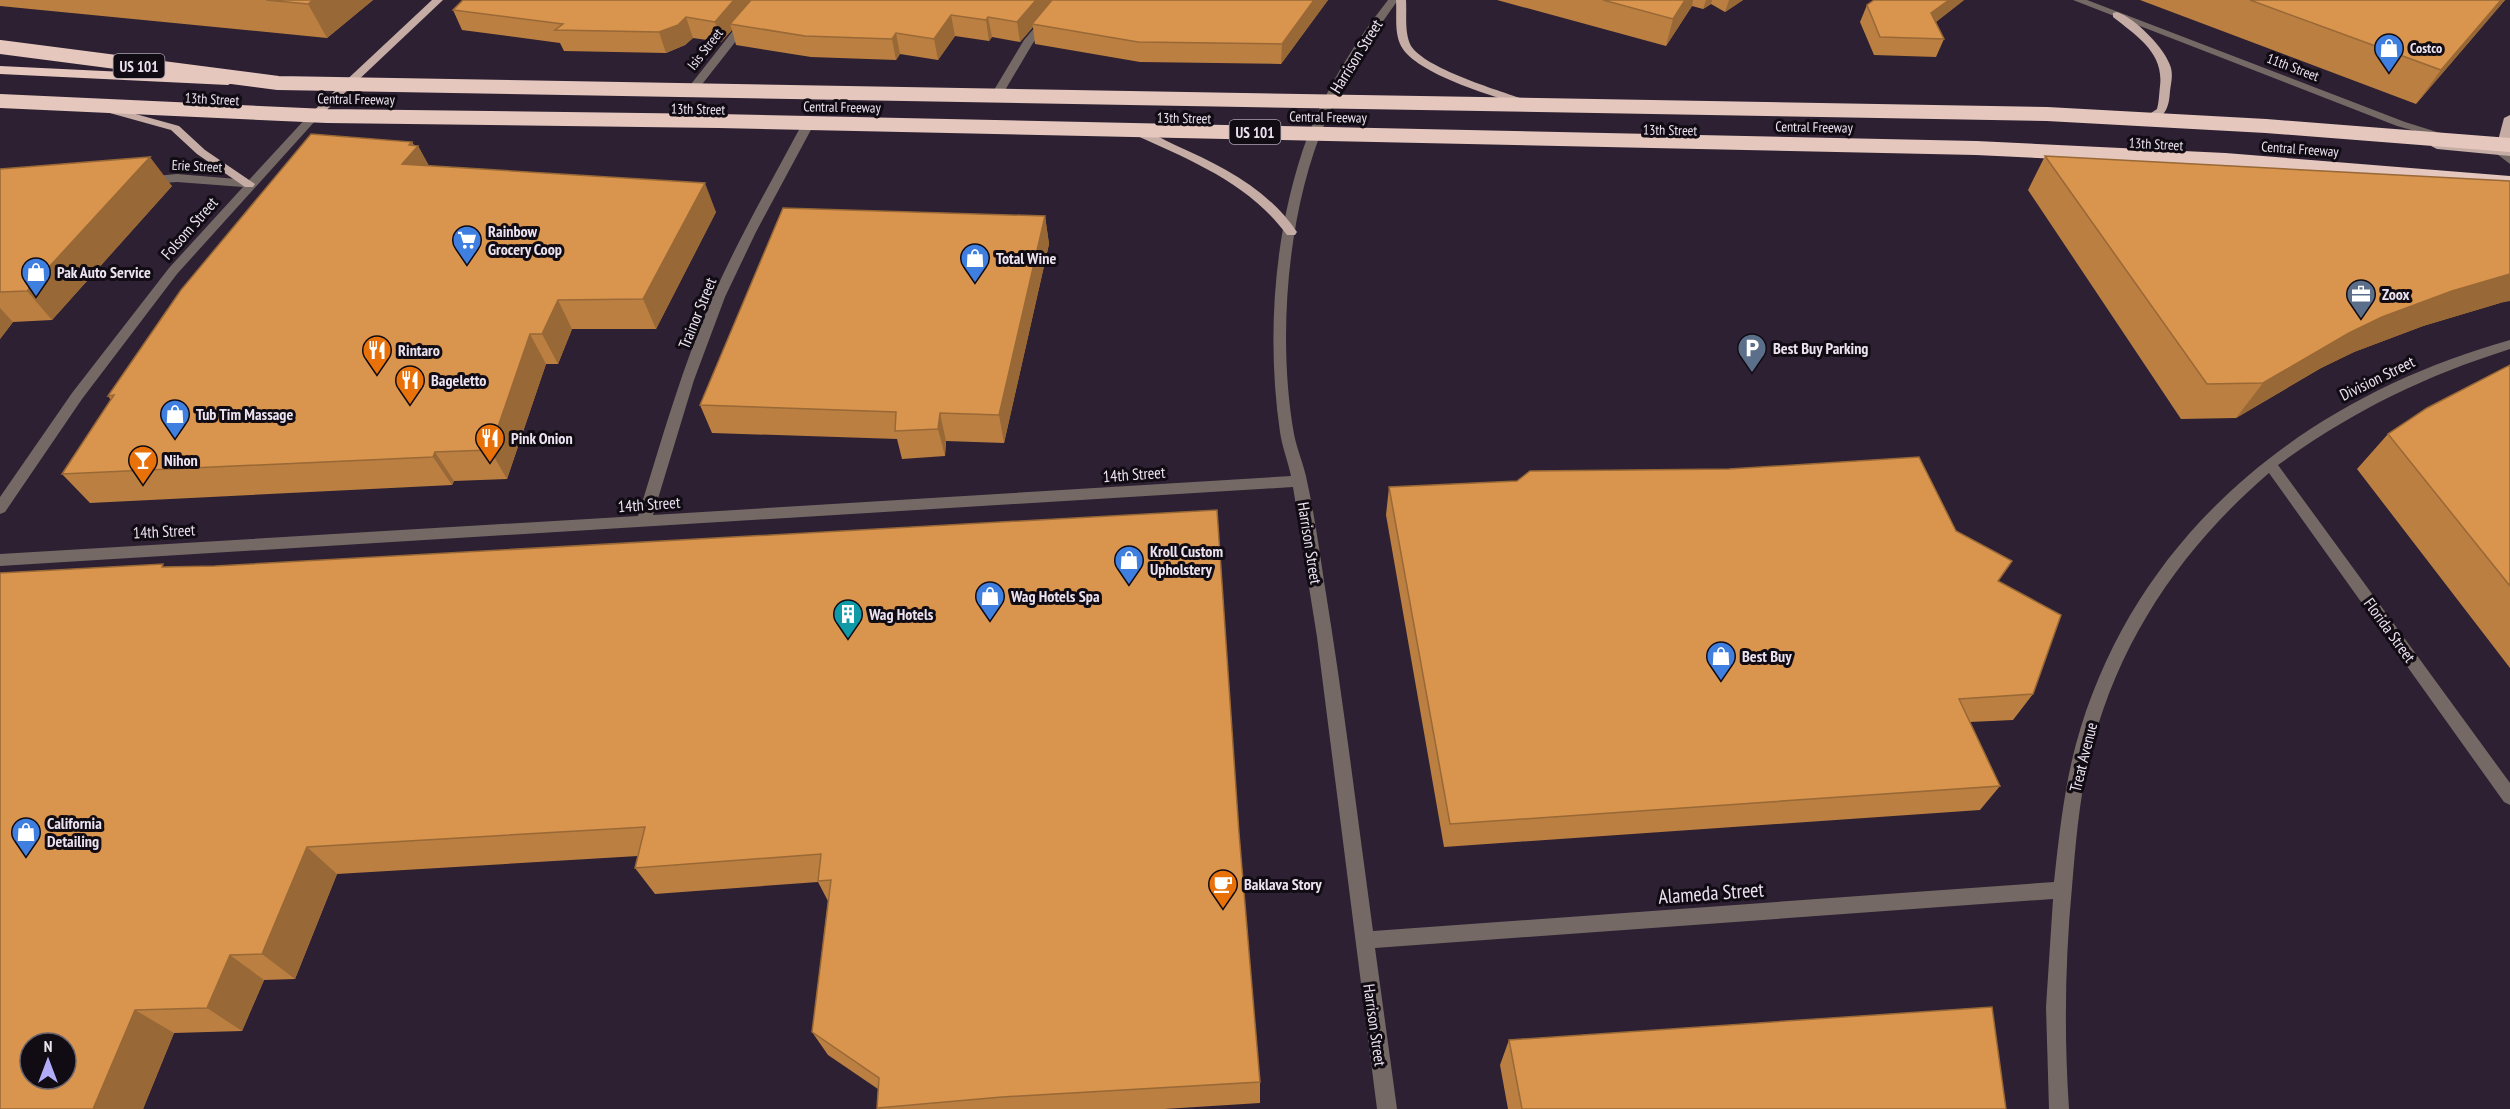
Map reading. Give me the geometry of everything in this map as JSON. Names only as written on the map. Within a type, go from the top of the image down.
[{"type":"highway","name":"US 101","points":[[0,48],[278,83]]},
{"type":"highway","points":[[0,69],[278,83]]},
{"type":"highway","name":"Central Freeway","points":[[278,83],[2047,114],[2266,126],[2507,150]]},
{"type":"highway","name":"Central Freeway","points":[[0,103],[327,116],[765,122],[1976,148],[2226,160],[2510,184]]},
{"type":"main road","name":"Folsom Street","points":[[312,118],[438,0]]},
{"type":"main road","points":[[1401,0],[1403,38],[1409,52],[1415,57],[1452,76],[1534,106]]},
{"type":"main road","points":[[2116,15],[2151,44],[2161,58],[2167,74],[2166,103],[2155,117],[2145,121]]},
{"type":"main road","name":"13th Street","points":[[0,69],[346,84],[1941,113],[2145,121],[2507,150]]},
{"type":"main road","name":"13th Street","points":[[0,103],[312,118],[1137,132],[2071,155],[2297,167],[2510,184]]},
{"type":"main road","points":[[104,108],[175,128],[201,152],[249,184]]},
{"type":"main road","points":[[2507,150],[2510,118]]},
{"type":"main road","points":[[1137,132],[1207,165],[1249,190],[1281,216],[1291,232]]},
{"type":"street","name":"Isis Street","points":[[692,90],[743,25],[767,0]]},
{"type":"street","points":[[997,95],[1028,42],[1063,0]]},
{"type":"street","name":"Harrison Street","points":[[1387,1109],[1324,632],[1300,481],[1287,434],[1282,351],[1284,291],[1291,232],[1300,185],[1314,136],[1329,102],[1364,41],[1393,0]]},
{"type":"street","name":"11th Street","points":[[2078,0],[2402,124],[2507,150]]},
{"type":"street","name":"Folsom Street","points":[[0,508],[126,330],[173,271],[249,184],[312,118]]},
{"type":"street","name":"Trainor Street","points":[[643,522],[683,396],[719,299],[741,251],[807,126]]},
{"type":"street","points":[[2507,150],[2510,161]]},
{"type":"street","name":"Erie Street","points":[[130,182],[177,178],[249,184]]},
{"type":"street","name":"Division Street","points":[[2270,464],[2333,419],[2389,388],[2458,359],[2510,344]]},
{"type":"street","name":"Florida Street","points":[[2270,464],[2510,797]]},
{"type":"street","name":"Treat Avenue","points":[[2059,1109],[2056,1070],[2057,971],[2062,890],[2073,797],[2093,716],[2124,643],[2161,578],[2210,518],[2270,464]]},
{"type":"street","name":"14th Street","points":[[0,560],[1300,481]]},
{"type":"street","name":"Alameda Street","points":[[1364,940],[2062,890]]},
{"type":"building","points":[[266,0],[313,0],[308,4]]},
{"type":"building","points":[[463,0],[734,0],[715,22],[686,17],[678,25],[659,32],[555,30],[563,24],[453,10]]},
{"type":"building","points":[[751,0],[1036,0],[1017,22],[988,17],[986,20],[951,15],[934,39],[896,33],[892,39],[805,36],[730,24]]},
{"type":"building","points":[[1052,0],[1314,0],[1282,44],[1138,42],[1032,24]]},
{"type":"building","points":[[1603,0],[1685,0],[1673,19]]},
{"type":"building","points":[[1874,0],[1949,0],[1931,13],[1944,39],[1880,37],[1867,5]]},
{"type":"building","points":[[2250,0],[2501,0],[2441,70]]},
{"type":"building","points":[[311,134],[412,142],[409,145],[418,146],[402,164],[705,183],[643,299],[558,300],[542,334],[530,334],[490,450],[435,452],[433,457],[62,474],[114,395],[108,396],[181,290]]},
{"type":"building","points":[[2045,156],[2510,181],[2510,274],[2452,291],[2382,317],[2349,333],[2263,383],[2207,384]]},
{"type":"building","points":[[150,157],[27,291],[0,292],[0,169]]},
{"type":"building","points":[[783,208],[1045,216],[999,415],[940,413],[938,429],[895,431],[896,412],[700,405]]},
{"type":"building","points":[[2510,365],[2510,586],[2388,434],[2427,408]]},
{"type":"building","name":"Best Buy","points":[[1919,457],[1956,531],[2012,561],[1998,581],[2061,615],[2033,694],[1959,699],[2000,786],[1450,824],[1389,487],[1517,481],[1530,471],[1729,469]]},
{"type":"building","points":[[1217,510],[1239,833],[1260,1082],[1002,1097],[877,1108],[879,1078],[812,1032],[831,880],[818,881],[821,854],[635,868],[645,827],[307,847],[262,954],[230,955],[207,1008],[135,1010],[93,1109],[0,1109],[0,573],[163,564],[162,567],[215,566]]},
{"type":"building","points":[[1992,1007],[2006,1109],[1522,1109],[1509,1040]]},
{"type":"place","name":"Costco","points":[[2389,74]]},
{"type":"place","name":"Rainbow Grocery Coop","points":[[467,266]]},
{"type":"place","name":"Total Wine","points":[[975,284]]},
{"type":"place","name":"Pak Auto Service","points":[[36,298]]},
{"type":"place","name":"Zoox","points":[[2361,320]]},
{"type":"place","name":"Best Buy Parking","points":[[1752,374]]},
{"type":"place","name":"Rintaro","points":[[377,376]]},
{"type":"place","name":"Bageletto","points":[[410,406]]},
{"type":"place","name":"Tub Tim Massage","points":[[175,440]]},
{"type":"place","name":"Pink Onion","points":[[490,464]]},
{"type":"place","name":"Nihon","points":[[143,486]]},
{"type":"place","name":"Kroll Custom Upholstery","points":[[1129,586]]},
{"type":"place","name":"Wag Hotels Spa","points":[[990,622]]},
{"type":"place","name":"Wag Hotels","points":[[848,640]]},
{"type":"place","name":"Best Buy","points":[[1721,682]]},
{"type":"place","name":"California Detailing","points":[[26,858]]},
{"type":"place","name":"Baklava Story","points":[[1223,910]]}]
